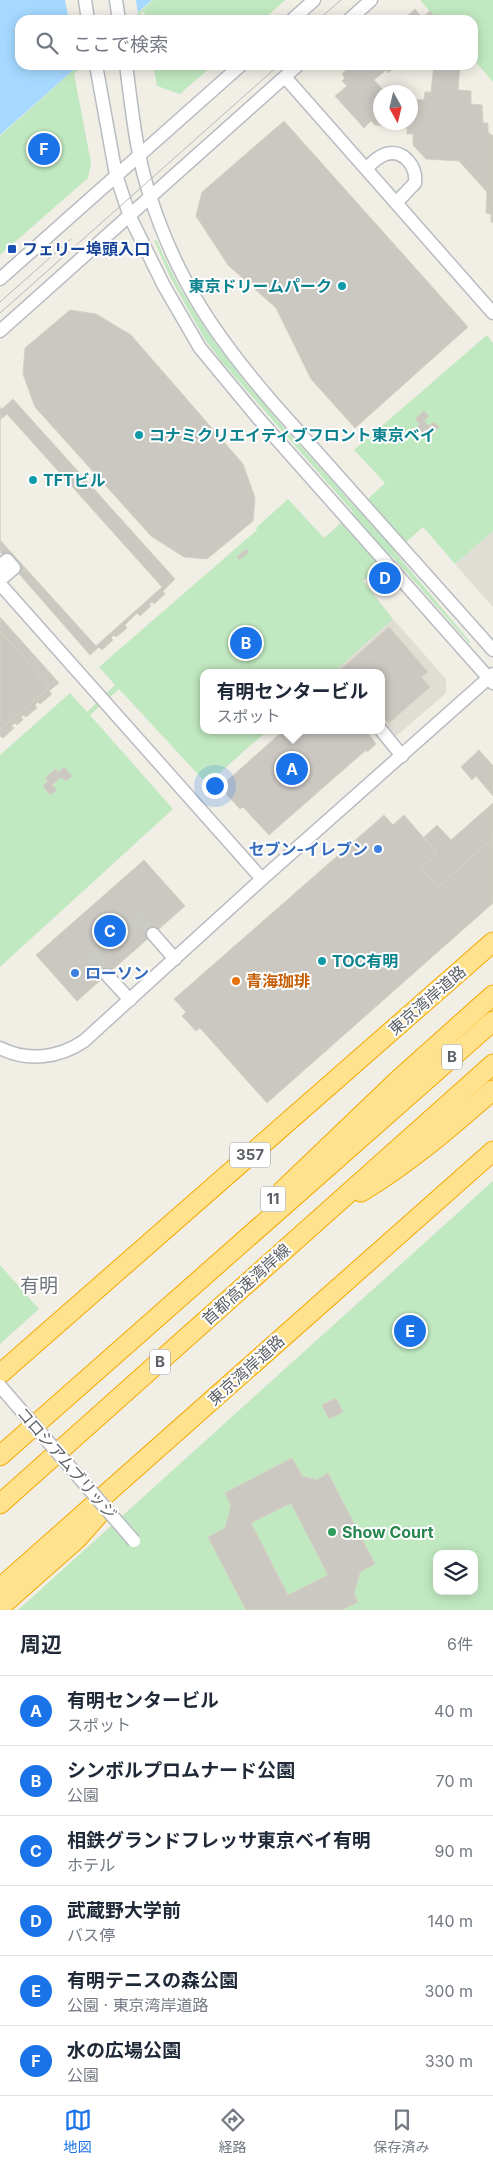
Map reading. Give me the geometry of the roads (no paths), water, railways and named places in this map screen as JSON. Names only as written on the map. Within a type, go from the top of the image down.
[{"type":"highway","name":"東京湾岸道路","points":[[2,1371],[493,942]]},
{"type":"highway","name":"11","points":[[151,1323],[182,1286],[405,1086],[493,995]]},
{"type":"highway","name":"B","points":[[405,1086],[493,1020]]},
{"type":"highway","name":"首都高速湾岸線","points":[[0,1504],[493,1064]]},
{"type":"highway","points":[[319,1218],[390,1174],[447,1130],[493,1090]]},
{"type":"highway","name":"東京湾岸道路","points":[[0,1588],[493,1151]]},
{"type":"highway","name":"B","points":[[0,1456],[151,1323]]},
{"type":"highway","points":[[0,1607],[77,1539],[161,1445]]},
{"type":"street","points":[[85,0],[87,15]]},
{"type":"street","points":[[116,0],[118,15]]},
{"type":"street","points":[[298,15],[314,0]]},
{"type":"street","points":[[354,15],[371,0]]},
{"type":"street","points":[[0,1048],[27,1056],[45,1056],[61,1053],[84,1041],[262,879],[492,678],[258,418],[200,348],[164,286],[130,217],[116,175],[97,70]]},
{"type":"street","points":[[127,70],[140,155],[150,198],[174,258],[191,293],[242,367],[493,650]]},
{"type":"street","points":[[0,279],[235,70]]},
{"type":"street","points":[[0,331],[293,70]]},
{"type":"street","points":[[285,77],[493,313]]},
{"type":"street","points":[[366,169],[376,158],[386,154],[398,154],[410,162],[414,170],[415,183],[396,203]]},
{"type":"street","points":[[0,566],[7,560],[14,568],[0,582],[262,879]]},
{"type":"street","points":[[384,734],[402,756]]},
{"type":"street","points":[[153,934],[175,959]]},
{"type":"street","points":[[107,974],[130,1000]]},
{"type":"street","name":"コロシアムブリッジ","points":[[0,1386],[134,1541]]},
{"type":"water","points":[[0,0],[152,0],[135,15],[15,15],[15,70],[73,70],[0,135]]},
{"type":"tunnel","points":[[107,975],[93,959],[140,919],[153,934]]},
{"type":"tram line","points":[[324,15],[341,0]]},
{"type":"tram line","points":[[0,313],[273,70]]},
{"type":"tram line","points":[[0,302],[71,239]]},
{"type":"place","name":"水の広場公園","points":[[44,149]]},
{"type":"place","name":"フェリー埠頭入口","points":[[12,249]]},
{"type":"place","name":"東京ドリームパーク","points":[[342,286]]},
{"type":"place","name":"コナミクリエイティブフロント東京ベイ","points":[[139,435]]},
{"type":"place","name":"TFTビル","points":[[33,480]]},
{"type":"place","name":"武蔵野大学前","points":[[385,578]]},
{"type":"place","name":"シンボルプロムナード公園","points":[[246,643]]},
{"type":"place","name":"有明センタービル","points":[[292,769]]},
{"type":"place","name":"セブン-イレブン","points":[[378,849]]},
{"type":"place","name":"相鉄グランドフレッサ東京ベイ有明","points":[[110,931]]},
{"type":"place","name":"TOC有明","points":[[322,961]]},
{"type":"place","name":"ローソン","points":[[75,973]]},
{"type":"place","name":"青海珈琲","points":[[236,981]]},
{"type":"place","name":"有明テニスの森公園","points":[[410,1331]]},
{"type":"place","name":"Show Court","points":[[332,1532]]},
{"type":"district","name":"有明","points":[[39,1285]]}]
